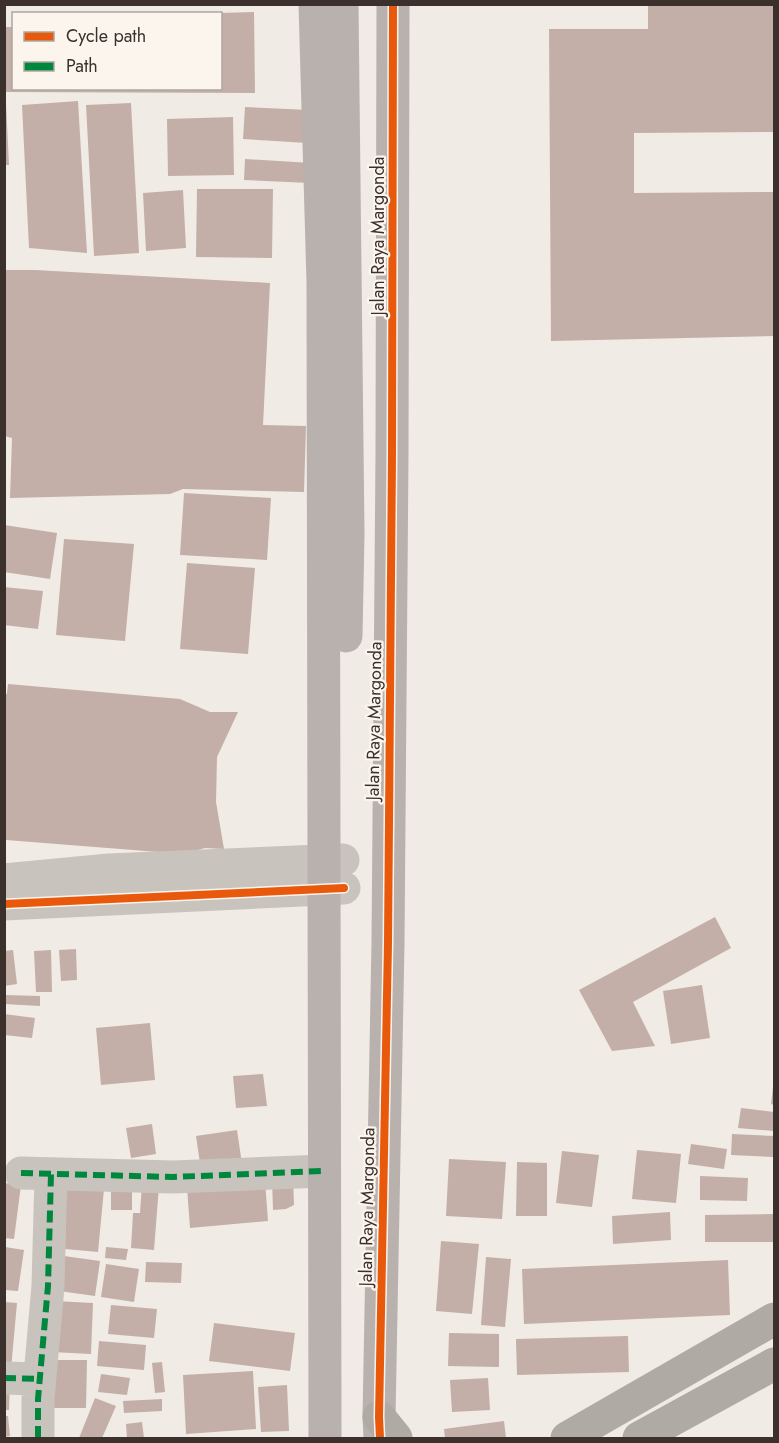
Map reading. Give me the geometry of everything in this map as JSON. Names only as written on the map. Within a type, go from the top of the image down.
[{"type":"highway","points":[[567,1438],[774,1318]]},
{"type":"highway","points":[[639,1438],[774,1364]]},
{"type":"main road","name":"Jalan Raya Margonda","points":[[315,4],[323,282],[335,396]]},
{"type":"main road","name":"Jalan Raya Margonda","points":[[324,1438],[323,1171],[333,875],[335,396],[342,4]]},
{"type":"main road","name":"Jalan Raya Margonda","points":[[385,1431],[387,954],[393,455],[393,4]]},
{"type":"main road","name":"Jalan Raya Margonda","points":[[333,875],[346,1438]]},
{"type":"street","points":[[4,880],[109,870],[333,875]]},
{"type":"street","points":[[4,904],[333,875]]},
{"type":"street","points":[[38,1438],[39,1379],[48,1286],[36,1173],[173,1177],[323,1171]]},
{"type":"street","points":[[4,1377],[39,1379]]},
{"type":"building","points":[[648,4],[774,4],[774,132],[634,133],[634,193],[774,192],[774,336],[551,341],[549,29],[648,29]]},
{"type":"building","points":[[254,12],[255,93],[4,92],[4,27],[12,27],[12,90],[222,90],[222,13]]},
{"type":"building","points":[[78,101],[87,253],[29,248],[22,105]]},
{"type":"building","points":[[4,103],[6,103],[9,165],[4,165]]},
{"type":"building","points":[[131,103],[139,253],[94,256],[86,105]]},
{"type":"building","points":[[245,107],[309,110],[307,143],[243,139]]},
{"type":"building","points":[[233,117],[234,175],[168,176],[167,119]]},
{"type":"building","points":[[245,159],[311,163],[310,183],[244,180]]},
{"type":"building","points":[[197,189],[273,189],[272,258],[196,257]]},
{"type":"building","points":[[183,190],[186,248],[146,251],[143,193]]},
{"type":"building","points":[[4,270],[270,283],[263,425],[306,426],[304,492],[183,489],[170,494],[10,498],[12,438],[4,436]]},
{"type":"building","points":[[184,493],[271,498],[267,560],[180,555]]},
{"type":"building","points":[[4,525],[57,533],[50,579],[4,572]]},
{"type":"building","points":[[64,539],[134,544],[125,641],[56,635]]},
{"type":"building","points":[[187,563],[255,568],[248,654],[180,649]]},
{"type":"building","points":[[4,587],[43,591],[38,629],[4,625]]},
{"type":"building","points":[[8,684],[180,699],[210,712],[238,712],[217,757],[216,802],[224,849],[205,848],[184,854],[6,840],[4,837],[4,694],[7,694]]},
{"type":"building","points":[[715,917],[731,948],[633,1002],[655,1046],[612,1051],[579,990]]},
{"type":"building","points":[[76,949],[77,980],[61,981],[59,950]]},
{"type":"building","points":[[13,950],[17,984],[4,986],[4,951]]},
{"type":"building","points":[[51,950],[52,992],[36,992],[34,951]]},
{"type":"building","points":[[702,985],[710,1038],[671,1044],[663,991]]},
{"type":"building","points":[[4,995],[40,996],[40,1006],[4,1004]]},
{"type":"building","points":[[4,1014],[35,1018],[32,1038],[4,1035]]},
{"type":"building","points":[[150,1023],[155,1080],[101,1085],[96,1028]]},
{"type":"building","points":[[263,1074],[267,1106],[236,1108],[233,1076]]},
{"type":"building","points":[[774,1087],[774,1105],[771,1104]]},
{"type":"building","points":[[741,1108],[774,1112],[774,1131],[738,1128]]},
{"type":"building","points":[[152,1124],[156,1154],[131,1158],[126,1128]]},
{"type":"building","points":[[237,1130],[242,1164],[201,1170],[196,1136]]},
{"type":"building","points":[[732,1134],[774,1136],[774,1157],[731,1155]]},
{"type":"building","points":[[691,1144],[727,1149],[724,1169],[688,1164]]},
{"type":"building","points":[[637,1150],[681,1154],[676,1203],[632,1199]]},
{"type":"building","points":[[562,1151],[599,1155],[592,1207],[556,1203]]},
{"type":"building","points":[[449,1159],[506,1162],[502,1219],[446,1216]]},
{"type":"building","points":[[517,1162],[547,1163],[547,1216],[516,1216]]},
{"type":"building","points":[[700,1176],[748,1178],[747,1201],[700,1200]]},
{"type":"building","points":[[293,1178],[294,1205],[286,1209],[273,1210],[272,1179]]},
{"type":"building","points":[[265,1181],[268,1221],[190,1228],[187,1187]]},
{"type":"building","points":[[4,1183],[21,1185],[14,1239],[4,1238]]},
{"type":"building","points":[[142,1184],[159,1186],[154,1250],[131,1248],[133,1213],[140,1213]]},
{"type":"building","points":[[59,1185],[104,1189],[98,1252],[54,1248]]},
{"type":"building","points":[[111,1191],[132,1191],[132,1210],[111,1210]]},
{"type":"building","points":[[670,1212],[671,1240],[613,1244],[612,1216]]},
{"type":"building","points":[[774,1214],[774,1242],[705,1242],[705,1215]]},
{"type":"building","points":[[441,1241],[479,1244],[472,1314],[436,1311]]},
{"type":"building","points":[[5,1247],[24,1250],[18,1291],[5,1290]]},
{"type":"building","points":[[106,1247],[128,1249],[126,1260],[105,1258]]},
{"type":"building","points":[[64,1256],[100,1261],[95,1296],[59,1291]]},
{"type":"building","points":[[486,1257],[511,1259],[505,1327],[481,1325]]},
{"type":"building","points":[[728,1260],[730,1315],[524,1324],[522,1269]]},
{"type":"building","points":[[146,1262],[182,1263],[181,1283],[145,1282]]},
{"type":"building","points":[[106,1264],[139,1269],[134,1302],[101,1297]]},
{"type":"building","points":[[55,1301],[93,1303],[91,1354],[52,1352]]},
{"type":"building","points":[[4,1302],[17,1303],[11,1369],[4,1369]]},
{"type":"building","points":[[111,1305],[157,1309],[154,1338],[108,1334]]},
{"type":"building","points":[[214,1323],[295,1333],[290,1371],[209,1361]]},
{"type":"building","points":[[449,1333],[499,1334],[499,1367],[448,1366]]},
{"type":"building","points":[[628,1336],[629,1372],[517,1375],[516,1339]]},
{"type":"building","points":[[99,1341],[146,1345],[144,1370],[97,1366]]},
{"type":"building","points":[[51,1360],[87,1360],[86,1408],[51,1408]]},
{"type":"building","points":[[162,1362],[165,1392],[155,1393],[152,1363]]},
{"type":"building","points":[[253,1371],[256,1429],[186,1434],[183,1375]]},
{"type":"building","points":[[101,1374],[130,1378],[127,1395],[98,1392]]},
{"type":"building","points":[[488,1378],[490,1410],[452,1412],[450,1380]]},
{"type":"building","points":[[4,1380],[10,1380],[9,1410],[4,1410]]},
{"type":"building","points":[[287,1385],[289,1431],[261,1432],[258,1387]]},
{"type":"building","points":[[95,1398],[116,1406],[102,1438],[79,1438]]},
{"type":"building","points":[[162,1399],[162,1411],[124,1413],[123,1401]]},
{"type":"building","points":[[5,1416],[8,1416],[10,1436],[5,1437]]},
{"type":"building","points":[[504,1421],[506,1438],[445,1438],[444,1429]]},
{"type":"building","points":[[142,1422],[144,1438],[127,1438],[126,1424]]},
{"type":"marked path","points":[[21,1173],[173,1177],[323,1171]]},
{"type":"marked path","points":[[38,1438],[38,1399],[48,1286],[51,1174]]},
{"type":"marked path","points":[[4,1378],[39,1379]]},
{"type":"cycle path","points":[[380,1438],[388,943],[393,4]]},
{"type":"cycle path","points":[[4,904],[344,888]]}]
